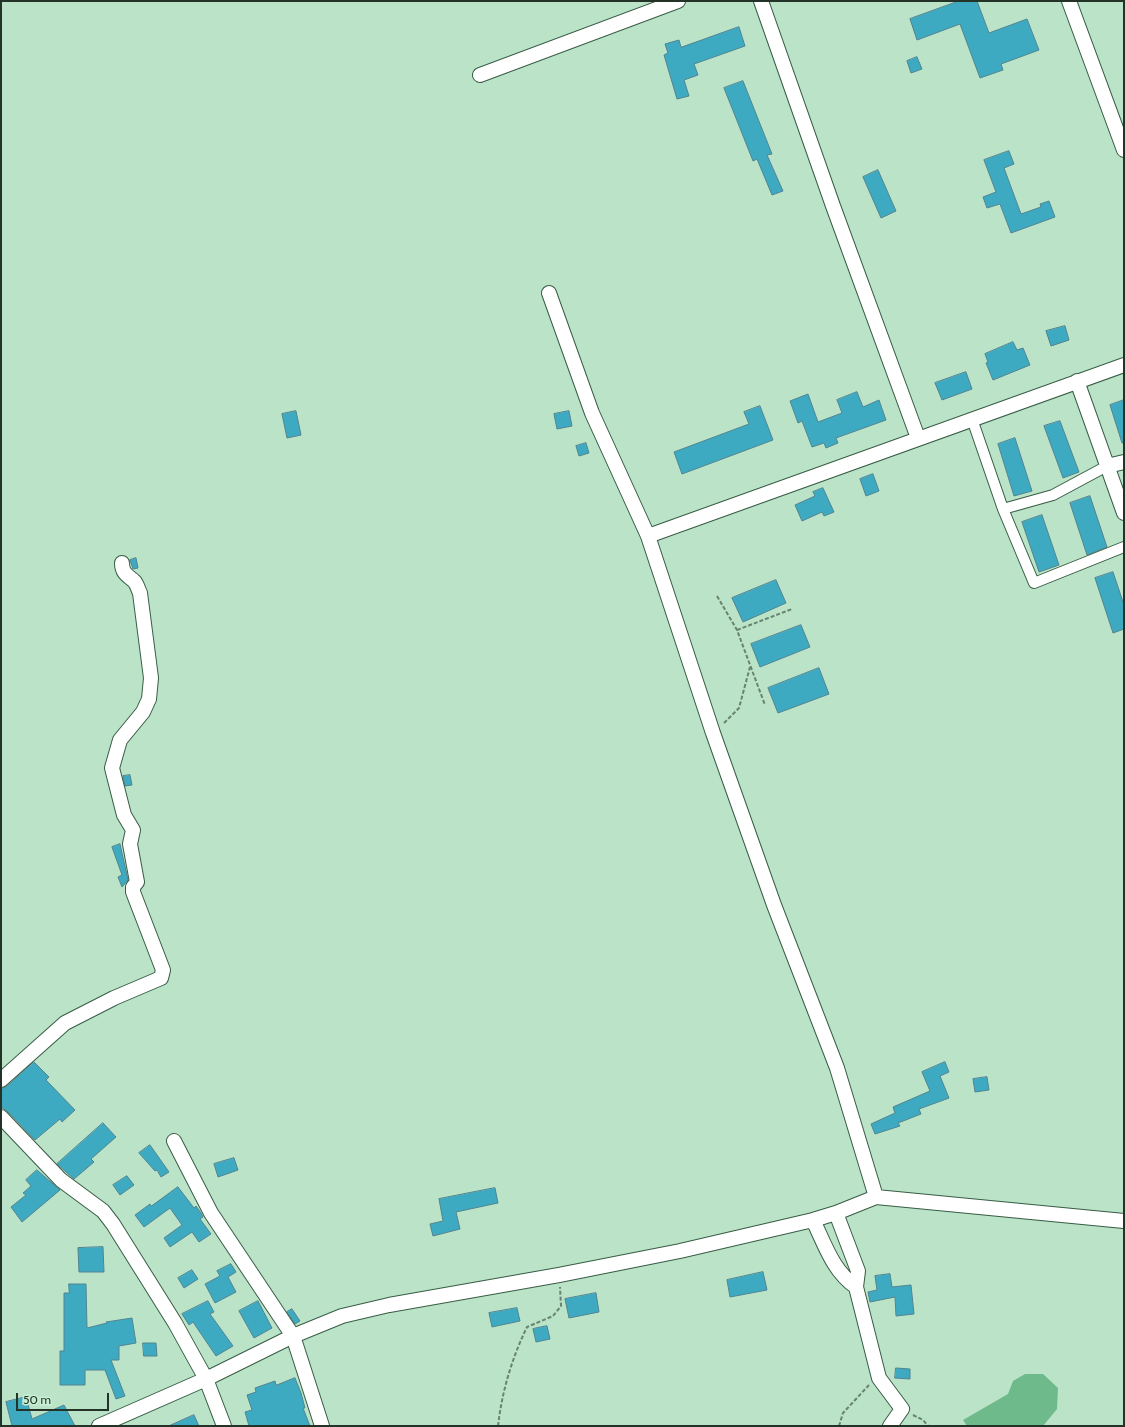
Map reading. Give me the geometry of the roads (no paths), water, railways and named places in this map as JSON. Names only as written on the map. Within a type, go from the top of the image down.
[{"type":"street","points":[[480,75],[678,1]]},
{"type":"street","points":[[761,1],[833,206],[918,438]]},
{"type":"street","points":[[1069,1],[1124,150]]},
{"type":"street","points":[[549,293],[592,413],[648,536],[713,733],[774,905],[837,1068],[876,1198]]},
{"type":"street","points":[[648,536],[972,418],[1124,365]]},
{"type":"street","points":[[1077,381],[1124,513]]},
{"type":"street","points":[[972,418],[1003,509],[1034,583],[1124,546]]},
{"type":"street","points":[[1003,509],[1053,495],[1107,466],[1124,462]]},
{"type":"street","points":[[1,1080],[65,1024],[114,998],[161,978],[163,975],[163,970],[133,892],[133,887],[137,882],[130,844],[133,830],[124,815],[112,768],[120,740],[143,712],[149,699],[151,678],[140,593],[135,582],[125,574],[122,568],[122,563]]},
{"type":"street","points":[[1,1117],[61,1180],[103,1211],[113,1224],[176,1324],[206,1379],[224,1426]]},
{"type":"street","points":[[174,1141],[211,1213],[293,1336],[322,1426]]},
{"type":"street","points":[[99,1426],[132,1419],[206,1379],[293,1336],[342,1316],[389,1305],[559,1275],[680,1251],[836,1214],[876,1198],[1124,1221]]},
{"type":"street","points":[[836,1214],[858,1271],[856,1287],[880,1378],[902,1409],[890,1426]]},
{"type":"street","points":[[813,1220],[836,1269],[846,1280],[856,1287]]}]
